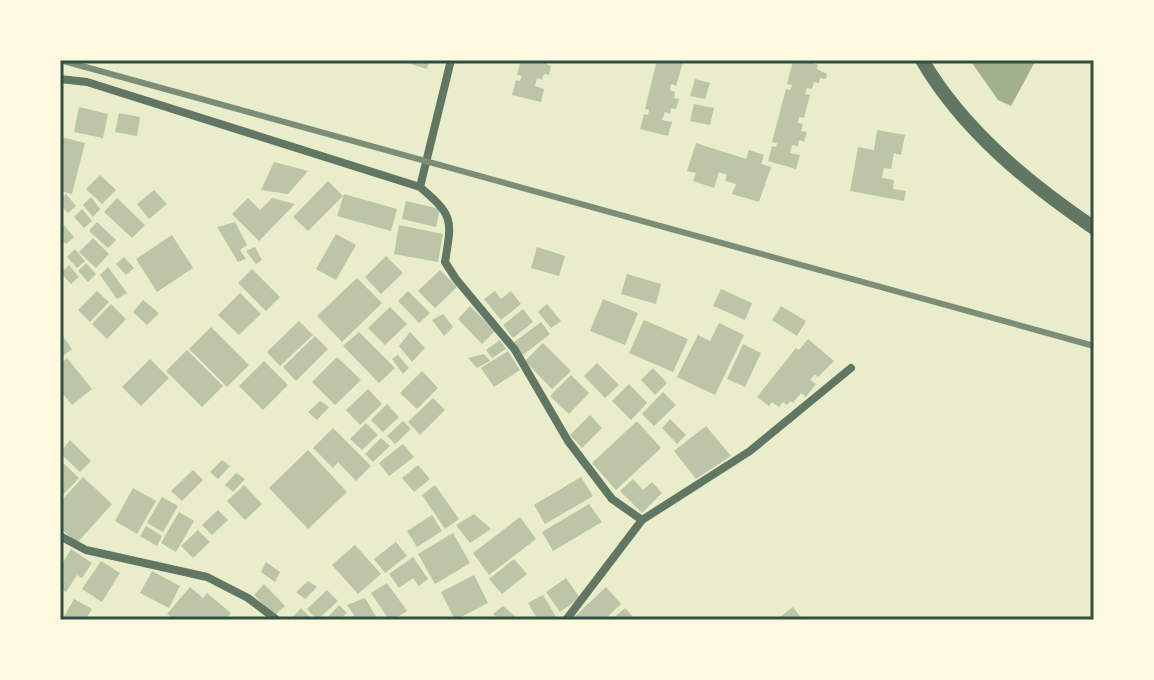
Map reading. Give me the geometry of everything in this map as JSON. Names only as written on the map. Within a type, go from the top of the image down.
[{"type":"street","points":[[420,187],[451,60]]},
{"type":"street","points":[[922,60],[947,99],[975,130],[1041,189],[1094,228]]},
{"type":"street","points":[[60,79],[87,82],[420,187],[443,206],[451,224],[445,262],[456,279],[515,350],[568,441],[612,499],[642,520]]},
{"type":"street","points":[[566,620],[642,520],[750,451],[851,368]]},
{"type":"street","points":[[60,536],[86,550],[207,577],[248,598],[277,620]]},
{"type":"shaded area","points":[[970,60],[1036,60],[1011,106],[998,100]]},
{"type":"building","points":[[398,60],[430,60],[427,69]]},
{"type":"building","points":[[521,60],[547,60],[546,64],[551,66],[549,75],[544,74],[542,80],[537,78],[535,86],[544,89],[541,102],[512,95],[516,80],[520,81],[522,76],[517,75]]},
{"type":"building","points":[[657,60],[683,62],[676,86],[671,84],[670,90],[675,92],[674,98],[679,99],[676,109],[671,108],[670,114],[665,112],[662,120],[672,122],[668,136],[640,129],[644,114],[648,115],[649,110],[645,109]]},
{"type":"building","points":[[814,60],[817,69],[827,74],[826,79],[820,78],[819,83],[814,82],[812,89],[807,88],[805,94],[810,95],[804,118],[799,117],[798,123],[803,124],[801,131],[807,132],[804,142],[799,140],[798,146],[792,145],[790,153],[800,155],[796,169],[768,161],[772,146],[776,147],[777,143],[772,142],[786,89],[790,90],[792,85],[787,84],[793,61]]},
{"type":"building","points":[[695,79],[710,83],[705,99],[690,96]]},
{"type":"building","points":[[694,104],[714,108],[710,125],[690,121]]},
{"type":"building","points":[[79,107],[108,114],[103,138],[74,132]]},
{"type":"building","points":[[119,113],[140,117],[137,136],[115,132]]},
{"type":"building","points":[[877,130],[905,135],[901,155],[894,153],[891,169],[884,168],[882,178],[894,180],[893,189],[906,191],[904,201],[850,191],[858,147],[874,150]]},
{"type":"building","points":[[61,137],[85,143],[72,194],[60,191]]},
{"type":"building","points":[[696,143],[746,159],[749,150],[764,155],[761,164],[771,167],[759,202],[732,194],[736,184],[725,181],[727,175],[719,172],[714,188],[693,181],[696,173],[687,171]]},
{"type":"building","points":[[274,162],[308,171],[288,194],[261,190]]},
{"type":"building","points":[[100,175],[116,190],[102,204],[86,189]]},
{"type":"building","points":[[328,181],[343,196],[308,231],[293,217]]},
{"type":"building","points":[[154,190],[167,204],[149,219],[137,204]]},
{"type":"building","points":[[66,194],[76,206],[68,213],[60,205]]},
{"type":"building","points":[[344,194],[397,209],[391,231],[337,216]]},
{"type":"building","points":[[91,197],[100,209],[93,217],[83,205]]},
{"type":"building","points":[[117,198],[145,225],[132,238],[104,212]]},
{"type":"building","points":[[248,198],[260,210],[272,198],[295,204],[259,241],[232,214]]},
{"type":"building","points":[[406,201],[440,209],[436,227],[402,219]]},
{"type":"building","points":[[82,209],[92,221],[84,228],[74,217]]},
{"type":"building","points":[[97,222],[116,240],[108,248],[89,231]]},
{"type":"building","points":[[235,222],[247,245],[240,250],[246,259],[238,262],[217,227]]},
{"type":"building","points":[[64,225],[74,237],[66,244],[60,238],[60,229]]},
{"type":"building","points":[[399,225],[443,234],[438,262],[394,254]]},
{"type":"building","points":[[336,234],[356,245],[336,280],[316,269]]},
{"type":"building","points":[[172,235],[193,268],[157,292],[136,259]]},
{"type":"building","points":[[93,238],[109,254],[96,268],[79,252]]},
{"type":"building","points":[[255,247],[262,260],[256,264],[246,251]]},
{"type":"building","points":[[537,247],[565,256],[559,276],[531,268]]},
{"type":"building","points":[[75,249],[85,261],[77,268],[67,257]]},
{"type":"building","points":[[386,256],[403,273],[381,294],[365,277]]},
{"type":"building","points":[[124,257],[134,268],[126,275],[116,264]]},
{"type":"building","points":[[86,263],[96,274],[88,282],[78,271]]},
{"type":"building","points":[[69,265],[79,277],[71,284],[61,273]]},
{"type":"building","points":[[108,267],[127,293],[117,299],[100,275]]},
{"type":"building","points":[[252,269],[280,297],[266,311],[238,283]]},
{"type":"building","points":[[440,270],[457,287],[435,308],[418,291]]},
{"type":"building","points":[[627,274],[661,284],[656,304],[621,294]]},
{"type":"building","points":[[357,278],[382,303],[342,342],[317,316]]},
{"type":"building","points":[[721,289],[752,303],[745,320],[713,306]]},
{"type":"building","points":[[97,291],[109,302],[90,322],[78,310]]},
{"type":"building","points":[[408,291],[430,313],[419,323],[398,301]]},
{"type":"building","points":[[495,291],[501,299],[511,291],[521,304],[501,320],[484,299]]},
{"type":"building","points":[[240,293],[261,314],[239,335],[218,315]]},
{"type":"building","points":[[603,299],[638,313],[625,345],[590,331]]},
{"type":"building","points":[[143,300],[159,313],[147,325],[133,312]]},
{"type":"building","points":[[111,304],[126,319],[107,339],[92,324]]},
{"type":"building","points":[[547,304],[561,321],[551,328],[538,312]]},
{"type":"building","points":[[470,306],[495,331],[482,344],[458,319]]},
{"type":"building","points":[[781,306],[806,321],[797,336],[772,320]]},
{"type":"building","points":[[390,307],[407,324],[385,345],[368,328]]},
{"type":"building","points":[[523,309],[533,322],[513,338],[503,325]]},
{"type":"building","points":[[443,314],[453,327],[444,336],[432,320]]},
{"type":"building","points":[[644,320],[688,339],[673,372],[629,353]]},
{"type":"building","points":[[299,321],[313,335],[280,366],[267,352]]},
{"type":"building","points":[[541,322],[550,334],[523,355],[513,343]]},
{"type":"building","points":[[719,323],[744,335],[715,395],[677,377],[698,335],[710,341]]},
{"type":"building","points":[[211,327],[249,365],[227,387],[189,349]]},
{"type":"building","points":[[60,332],[72,349],[60,358]]},
{"type":"building","points":[[359,332],[395,368],[379,383],[343,346]]},
{"type":"building","points":[[410,332],[425,348],[412,362],[399,346]]},
{"type":"building","points":[[315,336],[328,349],[296,381],[283,367]]},
{"type":"building","points":[[808,339],[834,361],[818,377],[815,374],[810,380],[816,384],[806,397],[801,393],[793,403],[790,401],[787,405],[783,402],[779,407],[772,402],[769,406],[757,397],[796,348],[799,350]]},
{"type":"building","points":[[500,340],[506,349],[492,358],[486,350]]},
{"type":"building","points":[[543,343],[571,371],[552,389],[525,361]]},
{"type":"building","points":[[743,344],[761,353],[745,387],[727,379]]},
{"type":"building","points":[[187,350],[223,386],[202,407],[166,371]]},
{"type":"building","points":[[508,351],[520,370],[494,387],[481,368]]},
{"type":"building","points":[[484,354],[490,361],[477,368],[468,358]]},
{"type":"building","points":[[398,355],[409,368],[403,374],[392,359]]},
{"type":"building","points":[[337,357],[361,380],[335,405],[312,382]]},
{"type":"building","points":[[67,358],[92,389],[72,405],[60,390],[60,364]]},
{"type":"building","points":[[150,359],[169,378],[141,406],[122,387]]},
{"type":"building","points":[[264,361],[288,385],[263,410],[239,386]]},
{"type":"building","points":[[597,363],[619,385],[605,398],[584,376]]},
{"type":"building","points":[[653,368],[667,383],[655,395],[641,380]]},
{"type":"building","points":[[422,371],[438,388],[417,409],[400,393]]},
{"type":"building","points":[[571,375],[589,393],[569,414],[550,396]]},
{"type":"building","points":[[629,384],[647,403],[631,420],[612,401]]},
{"type":"building","points":[[368,389],[382,404],[360,425],[346,410]]},
{"type":"building","points":[[663,392],[676,405],[654,426],[642,414]]},
{"type":"building","points":[[433,398],[445,410],[420,435],[408,422]]},
{"type":"building","points":[[320,401],[329,407],[317,420],[308,412]]},
{"type":"building","points":[[387,404],[399,417],[383,432],[371,420]]},
{"type":"building","points":[[590,415],[602,428],[582,448],[570,435]]},
{"type":"building","points":[[670,419],[686,435],[677,444],[662,428]]},
{"type":"building","points":[[403,421],[411,429],[395,444],[387,436]]},
{"type":"building","points":[[637,421],[661,448],[616,490],[592,463]]},
{"type":"building","points":[[366,423],[378,435],[362,450],[350,439]]},
{"type":"building","points":[[706,426],[731,456],[696,479],[674,451]]},
{"type":"building","points":[[333,428],[371,466],[356,481],[338,462],[333,468],[313,448]]},
{"type":"building","points":[[381,438],[390,446],[373,462],[365,454]]},
{"type":"building","points":[[70,440],[91,461],[80,472],[60,453]]},
{"type":"building","points":[[403,444],[414,457],[389,476],[379,463]]},
{"type":"building","points":[[308,450],[347,492],[308,529],[269,488]]},
{"type":"building","points":[[60,460],[79,478],[60,498]]},
{"type":"building","points":[[222,460],[230,466],[218,479],[210,472]]},
{"type":"building","points":[[418,465],[430,479],[414,492],[402,478]]},
{"type":"building","points":[[193,470],[203,480],[182,501],[171,491]]},
{"type":"building","points":[[236,473],[245,479],[233,492],[225,485]]},
{"type":"building","points":[[83,477],[112,504],[77,543],[60,528],[60,502]]},
{"type":"building","points":[[581,477],[593,496],[545,524],[534,505]]},
{"type":"building","points":[[633,479],[643,490],[652,482],[662,493],[642,513],[620,491]]},
{"type":"building","points":[[244,485],[262,504],[245,520],[227,501]]},
{"type":"building","points":[[435,485],[459,519],[445,529],[422,495]]},
{"type":"building","points":[[133,488],[156,501],[137,534],[115,521]]},
{"type":"building","points":[[162,497],[178,506],[163,532],[147,523]]},
{"type":"building","points":[[589,504],[602,522],[553,551],[542,532]]},
{"type":"building","points":[[218,510],[228,520],[212,535],[202,525]]},
{"type":"building","points":[[179,512],[194,521],[176,552],[161,543]]},
{"type":"building","points":[[474,514],[491,529],[470,543],[456,525]]},
{"type":"building","points":[[432,515],[442,531],[417,547],[407,531]]},
{"type":"building","points":[[520,517],[536,539],[489,575],[473,553]]},
{"type":"building","points":[[146,526],[162,536],[157,546],[140,536]]},
{"type":"building","points":[[198,530],[210,542],[193,558],[181,546]]},
{"type":"building","points":[[453,533],[470,563],[435,584],[418,554]]},
{"type":"building","points":[[396,542],[407,556],[385,573],[374,559]]},
{"type":"building","points":[[355,545],[381,574],[358,594],[332,565]]},
{"type":"building","points":[[71,549],[92,563],[82,578],[77,575],[66,592],[60,588],[60,567]]},
{"type":"building","points":[[413,557],[428,579],[419,586],[413,578],[399,588],[389,574]]},
{"type":"building","points":[[514,559],[527,574],[502,594],[489,579]]},
{"type":"building","points":[[101,561],[120,573],[102,602],[82,589]]},
{"type":"building","points":[[266,562],[280,572],[275,582],[261,572]]},
{"type":"building","points":[[152,571],[180,586],[169,608],[140,593]]},
{"type":"building","points":[[474,575],[488,603],[455,620],[441,592]]},
{"type":"building","points":[[566,578],[580,598],[560,612],[546,592]]},
{"type":"building","points":[[308,581],[317,587],[305,599],[296,592]]},
{"type":"building","points":[[387,583],[407,611],[393,620],[389,620],[371,593]]},
{"type":"building","points":[[264,584],[285,606],[274,616],[254,595]]},
{"type":"building","points":[[190,587],[203,598],[207,593],[231,613],[225,620],[175,620],[167,614]]},
{"type":"building","points":[[606,587],[621,604],[604,620],[574,620],[573,618]]},
{"type":"building","points":[[327,590],[338,601],[317,620],[307,609]]},
{"type":"building","points":[[543,595],[558,620],[538,620],[528,603]]},
{"type":"building","points":[[365,598],[378,620],[350,620],[354,615],[347,605]]},
{"type":"building","points":[[74,599],[92,609],[85,620],[62,620]]},
{"type":"building","points":[[339,605],[347,613],[339,620],[331,620],[328,617]]},
{"type":"building","points":[[503,606],[515,616],[512,620],[499,620],[493,614]]},
{"type":"building","points":[[793,607],[803,620],[776,620]]},
{"type":"building","points":[[301,608],[313,620],[290,620]]},
{"type":"building","points":[[625,608],[636,620],[611,620]]},
{"type":"railway","points":[[60,60],[1094,346]]}]
